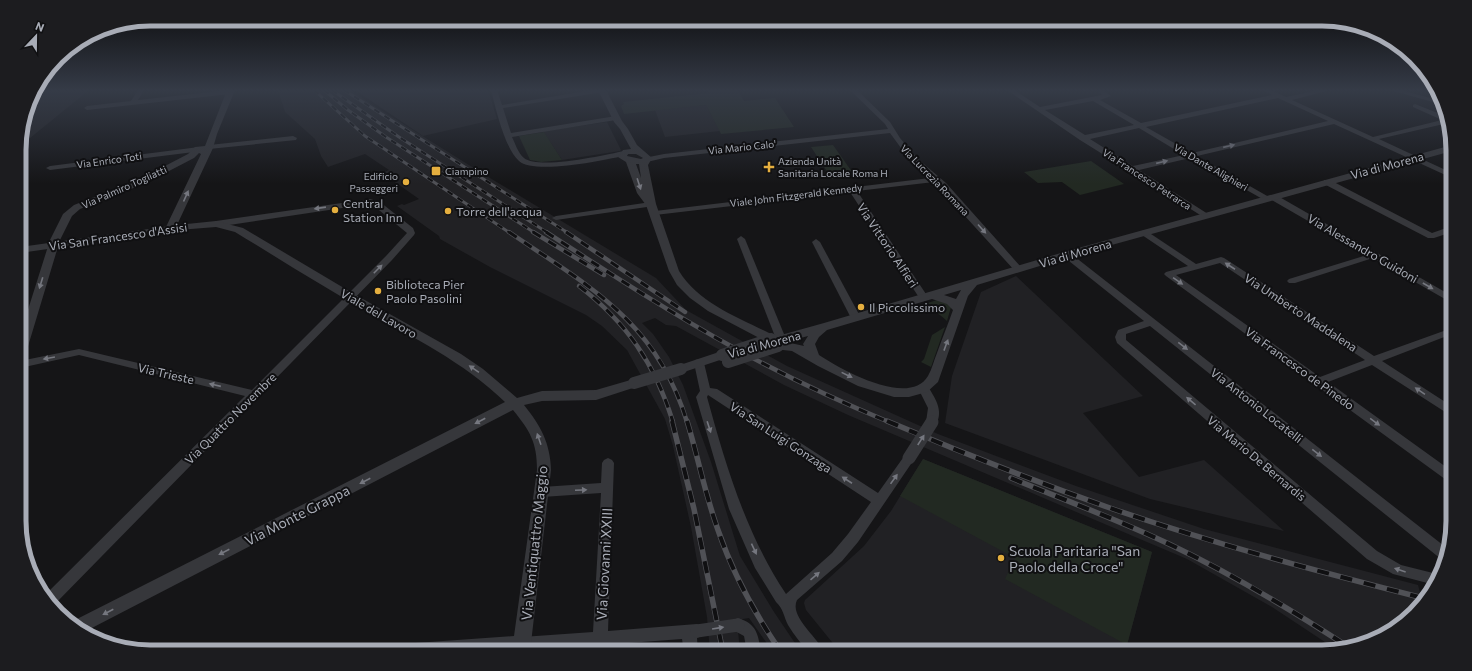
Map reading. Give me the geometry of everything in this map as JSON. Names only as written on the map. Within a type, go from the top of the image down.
[{"type":"street","name":"Via Palmiro Togliatti","points":[[26,333],[53,245],[71,210],[143,181],[190,156],[203,152],[218,121]]},
{"type":"street","points":[[504,121],[518,154],[523,161],[532,165],[544,165],[608,156],[645,157]]},
{"type":"street","points":[[508,132],[605,121]]},
{"type":"street","points":[[617,121],[616,126],[627,148],[626,156],[643,196],[653,208]]},
{"type":"street","points":[[618,121],[635,148],[645,157]]},
{"type":"street","name":"Via Lucrezia Romana","points":[[886,121],[915,161],[937,179],[1018,269]]},
{"type":"street","name":"Via Francesco Petrarca","points":[[1058,121],[1205,216]]},
{"type":"street","name":"Via Dante Alighieri","points":[[1133,121],[1270,198]]},
{"type":"street","points":[[1083,138],[1163,121]]},
{"type":"street","points":[[1372,139],[1442,121]]},
{"type":"street","points":[[1132,169],[1334,122],[1446,173]]},
{"type":"street","name":"Via Mario Calo'","points":[[645,157],[892,131]]},
{"type":"street","name":"Via Enrico Toti","points":[[50,168],[168,152],[203,152],[236,144],[293,138]]},
{"type":"street","name":"Via di Morena","points":[[515,403],[524,399],[545,396],[596,395],[699,363],[712,366],[725,359],[777,341],[1018,269],[1446,150]]},
{"type":"street","points":[[170,229],[203,152]]},
{"type":"street","points":[[645,157],[644,166],[653,208],[675,274],[683,286],[712,308],[777,341],[794,346],[859,381],[887,391],[908,393],[923,388],[929,384],[935,375],[964,293],[973,283]]},
{"type":"street","name":"Viale John Fitzgerald Kennedy","points":[[556,218],[937,179]]},
{"type":"street","points":[[1327,182],[1431,236],[1446,231]]},
{"type":"street","name":"Via Vittorio Alfieri","points":[[854,192],[928,296]]},
{"type":"street","name":"Via Alessandro Guidoni","points":[[1270,198],[1375,255],[1446,296]]},
{"type":"street","name":"Via San Francesco d'Assisi","points":[[26,249],[373,202],[412,233]]},
{"type":"street","points":[[239,230],[240,226],[251,218]]},
{"type":"street","name":"Via San Francesco d'Assisi","points":[[216,224],[239,230]]},
{"type":"street","name":"Viale del Lavoro","points":[[239,230],[469,366],[495,384],[515,403]]},
{"type":"street","name":"Via Quattro Novembre","points":[[52,598],[412,233]]},
{"type":"street","points":[[1145,233],[1195,267]]},
{"type":"street","points":[[741,239],[777,341]]},
{"type":"street","points":[[816,242],[856,318]]},
{"type":"street","name":"Via Antonio Locatelli","points":[[1068,255],[1442,552]]},
{"type":"street","points":[[1292,281],[1375,255]]},
{"type":"street","name":"Via Umberto Maddalena","points":[[1195,267],[1220,260],[1446,408]]},
{"type":"street","name":"Via Francesco de Pinedo","points":[[1195,267],[1169,274],[1319,381],[1446,475]]},
{"type":"street","points":[[928,296],[951,301],[959,309]]},
{"type":"street","name":"Via Mario De Bernardis","points":[[1152,322],[1122,332],[1120,337],[1121,341],[1372,555],[1398,570],[1432,578]]},
{"type":"street","points":[[813,357],[809,348],[810,340],[817,332],[828,326]]},
{"type":"street","points":[[1319,381],[1446,333]]},
{"type":"street","name":"Via Trieste","points":[[26,363],[78,352],[253,394]]},
{"type":"street","points":[[699,363],[705,391],[701,397],[706,419],[735,509],[760,564],[781,598],[788,604]]},
{"type":"street","points":[[812,645],[794,621],[789,611],[788,604],[792,596],[844,550],[909,458],[932,422],[934,417],[934,407],[923,388]]},
{"type":"street","name":"Via San Luigi Gonzaga","points":[[705,391],[713,392],[880,500]]},
{"type":"street","name":"Via Ventiquattro Maggio","points":[[515,403],[533,425],[540,441],[544,464],[542,492],[522,645]]},
{"type":"street","name":"Via Monte Grappa","points":[[82,624],[515,403]]},
{"type":"street","name":"Via Giovanni XXIII","points":[[600,639],[608,463]]},
{"type":"street","points":[[542,492],[607,488]]},
{"type":"street","points":[[548,645],[600,639],[693,632],[738,625],[744,627],[749,632],[752,645]]},
{"type":"street","points":[[692,645],[693,632]]},
{"type":"shaded area","points":[[29,121],[51,121],[26,141]]},
{"type":"shaded area","points":[[295,121],[399,121],[656,278],[686,310],[787,366],[938,434],[1076,486],[1204,529],[1418,585],[1421,596],[1410,609],[1398,619],[1370,636],[1346,643],[1329,645],[1272,607],[1187,559],[848,415],[784,385],[676,326],[666,325],[655,318],[642,323],[653,334],[669,357],[683,385],[711,462],[740,556],[796,645],[768,645],[749,618],[737,620],[739,645],[709,645],[707,617],[691,527],[673,446],[665,419],[627,350],[602,326],[586,315],[490,267],[440,239],[439,236],[397,206],[419,199],[382,173],[389,170],[365,154],[328,167],[321,156],[315,139]]},
{"type":"shaded area","points":[[401,121],[487,121],[423,136]]},
{"type":"shaded area","points":[[659,121],[715,121],[720,131],[665,137]]},
{"type":"shaded area","points":[[714,121],[790,121],[794,127],[721,134]]},
{"type":"shaded area","points":[[607,122],[621,150],[620,151],[562,160],[543,131]]},
{"type":"shaded area","points":[[544,132],[562,160],[541,162],[530,160],[519,136]]},
{"type":"shaded area","points":[[833,145],[855,176],[832,179],[811,147]]},
{"type":"shaded area","points":[[1091,161],[1124,184],[1080,195],[1062,182],[1038,183],[1024,172]]},
{"type":"shaded area","points":[[1016,276],[1143,396],[1083,413],[1139,477],[1204,460],[1284,531],[1150,499],[945,423],[952,376],[981,292]]},
{"type":"shaded area","points":[[937,300],[946,302],[951,307],[947,321],[941,315],[926,309],[902,311]]},
{"type":"shaded area","points":[[945,327],[931,367],[921,362],[924,359],[932,335]]},
{"type":"shaded area","name":"Scuola Paritaria \"San Paolo della Croce\"","points":[[923,459],[1152,552],[1127,645],[834,645],[806,610],[804,603],[805,600],[864,546],[891,511]]},
{"type":"shaded area","points":[[923,459],[1152,552],[1127,645],[1005,579],[1015,558],[900,496]]},
{"type":"railway","points":[[349,121],[365,136],[510,233]]},
{"type":"railway","points":[[364,121],[535,233]]},
{"type":"railway","points":[[377,121],[548,233]]},
{"type":"railway","points":[[393,121],[568,233]]},
{"type":"railway","points":[[509,232],[593,290],[617,310],[639,332],[658,358],[674,387],[687,422]]},
{"type":"railway","points":[[533,232],[604,275]]},
{"type":"railway","points":[[546,232],[665,308],[738,350],[775,370],[851,406],[889,422]]},
{"type":"railway","points":[[566,232],[685,312]]},
{"type":"railway","points":[[579,286],[611,315],[637,346],[657,381],[673,422]]},
{"type":"railway","points":[[672,421],[694,509],[722,645]]},
{"type":"railway","points":[[687,421],[709,503],[724,546],[745,593],[776,645]]},
{"type":"railway","points":[[887,421],[1025,477],[1110,508],[1188,534],[1267,557],[1420,597]]},
{"type":"railway","points":[[1011,478],[1132,527],[1194,556],[1260,592],[1343,643]]},
{"type":"place","name":"Azienda Unità Sanitaria Locale Roma H","points":[[769,167]]},
{"type":"place","name":"Ciampino","points":[[436,171]]},
{"type":"place","name":"Edificio Passeggeri","points":[[406,182]]},
{"type":"place","name":"Central Station Inn","points":[[335,210]]},
{"type":"place","name":"Torre dell'acqua","points":[[448,211]]},
{"type":"place","name":"Biblioteca Pier Paolo Pasolini","points":[[378,291]]},
{"type":"place","name":"Il Piccolissimo","points":[[861,307]]},
{"type":"place","name":"Scuola Paritaria \"San Paolo della Croce\"","points":[[1001,558]]}]
